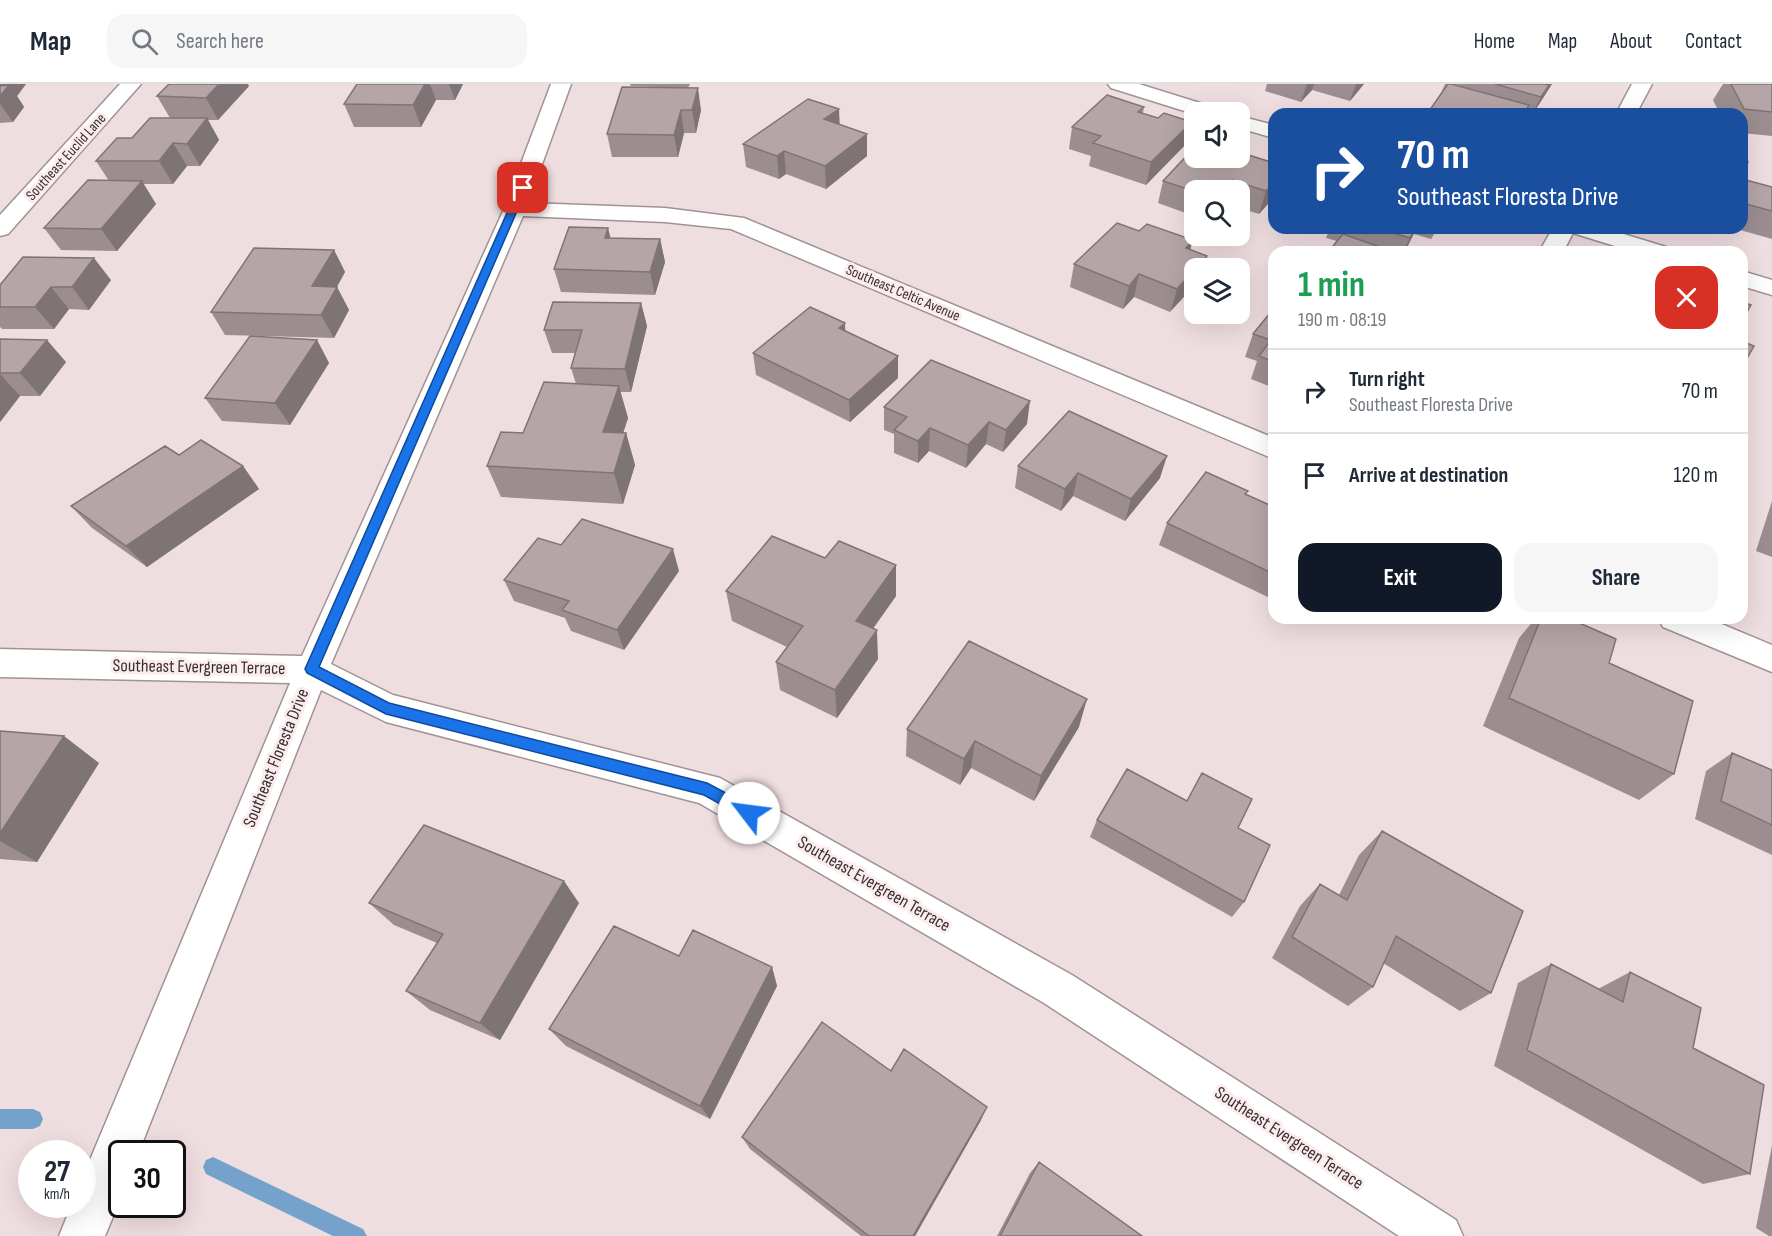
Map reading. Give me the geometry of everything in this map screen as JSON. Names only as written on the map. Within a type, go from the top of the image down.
[{"type":"street","name":"Southeast Euclid Lane","points":[[0,229],[131,84]]},
{"type":"street","name":"Southeast Floresta Drive","points":[[82,1236],[312,669],[515,209],[561,84]]},
{"type":"street","points":[[1118,84],[1184,104]]},
{"type":"street","points":[[1629,108],[1642,84]]},
{"type":"street","points":[[1250,125],[1268,130]]},
{"type":"street","name":"Southeast Celtic Avenue","points":[[515,209],[665,216],[736,223],[1268,446]]},
{"type":"street","points":[[1600,234],[1638,246]]},
{"type":"street","points":[[1748,280],[1772,288]]},
{"type":"street","points":[[1688,624],[1772,659]]},
{"type":"street","name":"Southeast Evergreen Terrace","points":[[0,663],[312,669],[386,708],[707,789],[1058,989],[1440,1236]]},
{"type":"building","points":[[169,84],[219,84],[206,98],[157,96]]},
{"type":"building","points":[[357,84],[425,84],[413,105],[344,104]]},
{"type":"building","points":[[1448,84],[1529,105],[1527,108],[1431,108]]},
{"type":"building","points":[[1495,84],[1544,84],[1549,85],[1541,97]]},
{"type":"building","points":[[1731,84],[1772,84],[1772,112],[1743,108]]},
{"type":"building","points":[[9,85],[0,96],[0,86]]},
{"type":"building","points":[[622,87],[698,88],[692,110],[681,110],[674,135],[607,134]]},
{"type":"building","points":[[1107,95],[1144,107],[1138,112],[1158,118],[1164,113],[1184,119],[1184,130],[1151,162],[1093,143],[1101,136],[1072,127]]},
{"type":"building","points":[[808,99],[839,109],[824,119],[867,134],[825,166],[784,151],[777,156],[743,144]]},
{"type":"building","points":[[150,118],[207,118],[187,144],[173,143],[159,161],[96,161],[117,138],[132,138]]},
{"type":"building","points":[[1250,155],[1268,161],[1268,189],[1266,191],[1250,186],[1250,180],[1184,180],[1184,188],[1163,181],[1184,159],[1184,168],[1250,168]]},
{"type":"building","points":[[88,180],[142,181],[101,229],[44,228]]},
{"type":"building","points":[[1748,181],[1772,187],[1772,211],[1748,205]]},
{"type":"building","points":[[1117,223],[1139,231],[1147,224],[1184,237],[1184,246],[1188,246],[1186,248],[1207,256],[1205,258],[1184,258],[1184,281],[1177,289],[1139,274],[1129,286],[1074,264]]},
{"type":"building","points":[[569,227],[608,228],[605,238],[660,239],[650,272],[554,269]]},
{"type":"building","points":[[1343,234],[1377,246],[1333,246]]},
{"type":"building","points":[[1396,234],[1412,234],[1410,238]]},
{"type":"building","points":[[254,248],[334,250],[312,286],[337,287],[321,315],[211,312]]},
{"type":"building","points":[[23,257],[94,258],[72,287],[51,287],[35,307],[0,307],[0,285]]},
{"type":"building","points":[[553,302],[641,303],[625,369],[571,368],[582,330],[544,330]]},
{"type":"building","points":[[810,307],[845,323],[839,328],[898,356],[849,400],[753,353]]},
{"type":"building","points":[[1268,315],[1268,339],[1253,334]]},
{"type":"building","points":[[250,336],[317,340],[275,403],[205,398]]},
{"type":"building","points":[[0,339],[47,340],[20,373],[0,373]]},
{"type":"building","points":[[1268,344],[1268,360],[1259,356]]},
{"type":"building","points":[[1748,344],[1754,346],[1748,356]]},
{"type":"building","points":[[931,360],[1030,401],[1006,430],[989,422],[968,445],[930,428],[918,441],[894,430],[907,417],[884,407]]},
{"type":"building","points":[[544,382],[619,386],[603,432],[626,433],[614,473],[487,466],[501,432],[523,433]]},
{"type":"building","points":[[1069,411],[1167,456],[1131,499],[1078,473],[1065,489],[1018,466]]},
{"type":"building","points":[[201,440],[243,466],[126,546],[71,506],[165,446],[179,455]]},
{"type":"building","points":[[1206,472],[1248,491],[1245,494],[1268,504],[1268,571],[1167,523]]},
{"type":"building","points":[[582,519],[673,549],[617,630],[562,610],[569,601],[504,580],[538,538],[561,545]]},
{"type":"building","points":[[772,536],[825,558],[839,541],[896,565],[856,621],[877,630],[835,690],[776,662],[803,626],[726,591]]},
{"type":"building","points":[[1539,624],[1582,624],[1616,639],[1609,663],[1693,701],[1674,774],[1509,698]]},
{"type":"building","points":[[969,641],[1087,699],[1041,776],[975,741],[964,759],[907,729]]},
{"type":"building","points":[[0,731],[64,736],[0,833]]},
{"type":"building","points":[[1732,753],[1772,770],[1772,825],[1721,801]]},
{"type":"building","points":[[1127,769],[1187,801],[1202,773],[1252,799],[1238,828],[1270,845],[1244,902],[1097,820]]},
{"type":"building","points":[[424,825],[564,881],[480,1023],[406,991],[443,934],[369,903]]},
{"type":"building","points":[[1382,831],[1523,911],[1491,993],[1396,936],[1373,987],[1292,937],[1320,884],[1347,900]]},
{"type":"building","points":[[614,926],[679,956],[693,930],[772,967],[700,1106],[549,1029]]},
{"type":"building","points":[[1551,964],[1623,1002],[1630,972],[1701,1008],[1693,1048],[1764,1085],[1750,1174],[1527,1050]]},
{"type":"building","points":[[822,1022],[891,1071],[904,1049],[987,1107],[913,1236],[869,1236],[742,1137]]},
{"type":"building","points":[[1039,1162],[1142,1236],[1000,1236]]},
{"type":"waterway","points":[[0,1119],[33,1119]]},
{"type":"waterway","points":[[213,1167],[356,1236]]},
{"type":"route","points":[[523,188],[312,669],[386,708],[707,789],[749,813]]}]
